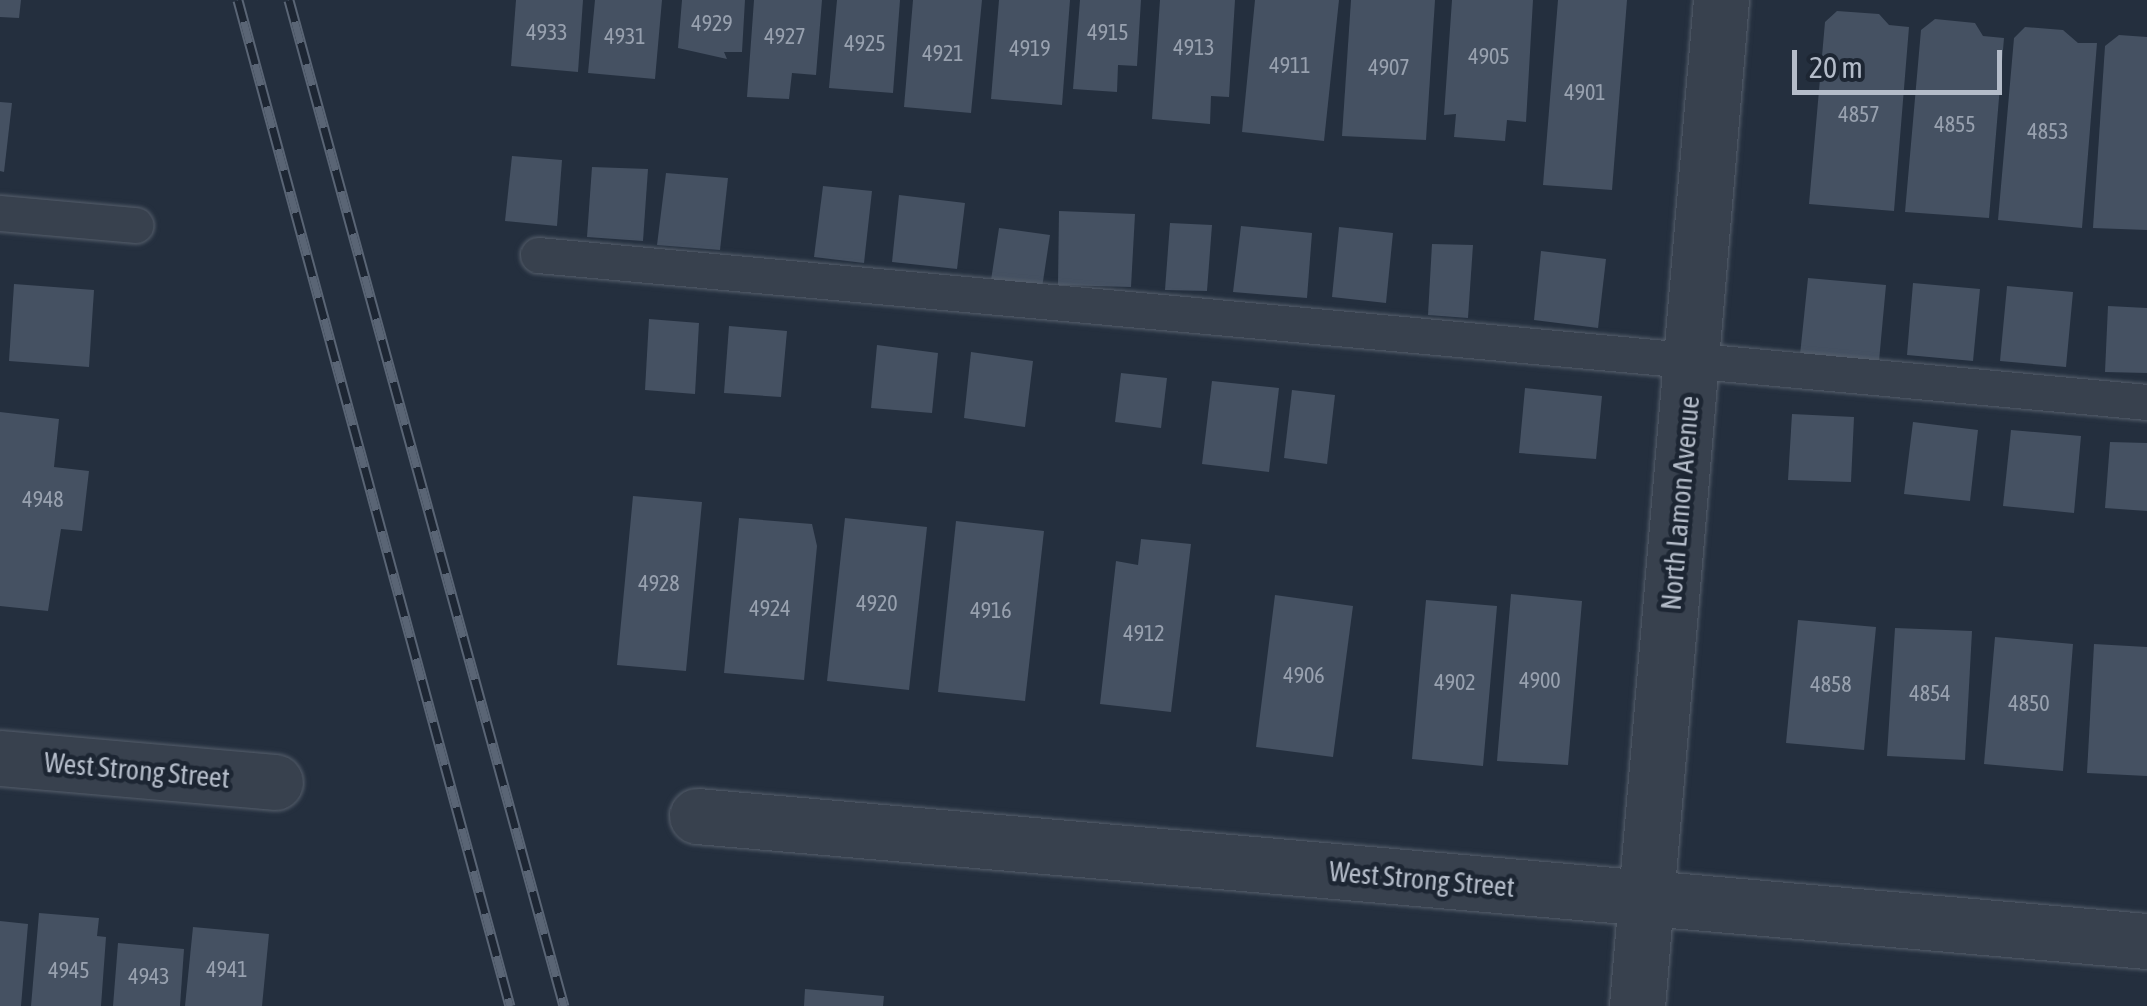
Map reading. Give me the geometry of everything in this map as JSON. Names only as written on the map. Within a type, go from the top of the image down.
[{"type":"street","name":"North Lamon Avenue","points":[[1638,1006],[1721,0]]},
{"type":"street","name":"West Strong Street","points":[[0,758],[275,782]]},
{"type":"street","name":"West Strong Street","points":[[697,816],[2147,941]]},
{"type":"lane","points":[[0,213],[135,224]]},
{"type":"lane","points":[[538,255],[2147,402]]},
{"type":"building","points":[[0,0],[21,0],[19,18],[0,17]]},
{"type":"building","points":[[516,0],[583,0],[578,72],[511,66]]},
{"type":"building","points":[[595,0],[662,0],[655,79],[588,73]]},
{"type":"building","points":[[682,0],[745,0],[742,52],[724,52],[727,59],[678,48]]},
{"type":"building","points":[[754,0],[822,0],[816,75],[792,73],[789,99],[747,97]]},
{"type":"building","points":[[837,0],[900,0],[893,93],[829,88]]},
{"type":"building","points":[[913,0],[982,0],[971,113],[904,107]]},
{"type":"building","points":[[999,0],[1070,0],[1062,105],[991,99]]},
{"type":"building","points":[[1080,0],[1141,0],[1137,66],[1118,65],[1117,92],[1073,89]]},
{"type":"building","points":[[1160,0],[1235,0],[1229,97],[1211,96],[1210,124],[1152,119]]},
{"type":"building","points":[[1255,0],[1339,0],[1324,141],[1242,132]]},
{"type":"building","points":[[1351,0],[1435,0],[1426,140],[1342,136]]},
{"type":"building","points":[[1452,0],[1533,0],[1526,122],[1507,120],[1505,141],[1454,137],[1456,114],[1444,115]]},
{"type":"building","points":[[1558,0],[1627,0],[1612,190],[1543,185]]},
{"type":"building","points":[[1837,11],[1879,14],[1889,25],[1909,27],[1894,211],[1809,204],[1825,22]]},
{"type":"building","points":[[1935,19],[1975,23],[1983,36],[2004,38],[1989,218],[1905,212],[1921,30]]},
{"type":"building","points":[[2025,27],[2063,30],[2078,43],[2097,43],[2082,228],[1998,220],[2014,38]]},
{"type":"building","points":[[2119,35],[2147,37],[2147,230],[2093,228],[2105,46]]},
{"type":"building","points":[[0,102],[12,103],[4,172],[0,171]]},
{"type":"building","points":[[512,156],[562,160],[557,226],[505,221]]},
{"type":"building","points":[[592,167],[648,169],[643,241],[587,237]]},
{"type":"building","points":[[666,173],[728,178],[720,250],[657,245]]},
{"type":"building","points":[[823,186],[872,191],[864,263],[814,257]]},
{"type":"building","points":[[899,195],[965,203],[957,269],[892,262]]},
{"type":"building","points":[[1059,211],[1135,214],[1131,287],[1058,285]]},
{"type":"building","points":[[1170,223],[1212,225],[1207,291],[1165,290]]},
{"type":"building","points":[[1241,226],[1312,233],[1307,298],[1233,292]]},
{"type":"building","points":[[1339,227],[1393,233],[1386,303],[1332,297]]},
{"type":"building","points":[[999,228],[1050,235],[1042,288],[991,280]]},
{"type":"building","points":[[1432,244],[1473,245],[1468,318],[1428,315]]},
{"type":"building","points":[[1541,251],[1606,259],[1598,328],[1534,320]]},
{"type":"building","points":[[1808,278],[1886,285],[1879,361],[1800,355]]},
{"type":"building","points":[[1913,283],[1980,289],[1973,361],[1907,355]]},
{"type":"building","points":[[14,284],[94,290],[89,367],[9,361]]},
{"type":"building","points":[[2007,286],[2073,292],[2066,367],[2000,361]]},
{"type":"building","points":[[2108,306],[2147,308],[2147,373],[2105,372]]},
{"type":"building","points":[[649,319],[699,323],[695,394],[645,390]]},
{"type":"building","points":[[729,326],[787,331],[781,397],[724,393]]},
{"type":"building","points":[[877,345],[938,353],[932,413],[871,408]]},
{"type":"building","points":[[971,352],[1033,361],[1025,427],[964,418]]},
{"type":"building","points":[[1121,373],[1167,378],[1161,428],[1115,422]]},
{"type":"building","points":[[1212,381],[1279,388],[1269,472],[1202,464]]},
{"type":"building","points":[[1525,388],[1602,396],[1596,459],[1519,453]]},
{"type":"building","points":[[1292,390],[1335,395],[1327,464],[1284,458]]},
{"type":"building","points":[[0,412],[59,419],[54,467],[89,471],[82,531],[61,529],[48,611],[0,606]]},
{"type":"building","points":[[1792,414],[1854,417],[1851,482],[1788,480]]},
{"type":"building","points":[[1913,422],[1978,430],[1970,501],[1904,494]]},
{"type":"building","points":[[2011,430],[2081,436],[2074,513],[2003,506]]},
{"type":"building","points":[[2110,442],[2147,443],[2147,511],[2105,508]]},
{"type":"building","points":[[633,496],[702,502],[686,671],[617,665]]},
{"type":"building","points":[[739,518],[812,524],[817,546],[804,680],[724,673]]},
{"type":"building","points":[[845,518],[927,527],[909,690],[827,681]]},
{"type":"building","points":[[956,521],[1044,531],[1025,701],[938,692]]},
{"type":"building","points":[[1141,539],[1191,544],[1171,712],[1100,704],[1116,561],[1138,565]]},
{"type":"building","points":[[1511,594],[1582,601],[1568,765],[1497,761]]},
{"type":"building","points":[[1275,595],[1353,606],[1333,757],[1256,747]]},
{"type":"building","points":[[1426,600],[1497,606],[1483,766],[1412,759]]},
{"type":"building","points":[[1798,620],[1876,627],[1864,750],[1786,743]]},
{"type":"building","points":[[1895,628],[1972,631],[1965,760],[1887,756]]},
{"type":"building","points":[[1995,637],[2073,644],[2063,771],[1984,764]]},
{"type":"building","points":[[2094,644],[2147,647],[2147,776],[2087,773]]},
{"type":"building","points":[[39,913],[99,918],[97,936],[106,937],[101,1006],[31,1006]]},
{"type":"building","points":[[0,921],[28,924],[21,1006],[0,1006]]},
{"type":"building","points":[[193,927],[269,934],[262,1006],[185,1006]]},
{"type":"building","points":[[118,943],[184,949],[180,1006],[113,1006]]},
{"type":"building","points":[[805,989],[884,996],[883,1006],[804,1006]]},
{"type":"railway","points":[[238,0],[510,1006]]},
{"type":"railway","points":[[289,0],[564,1006]]}]
